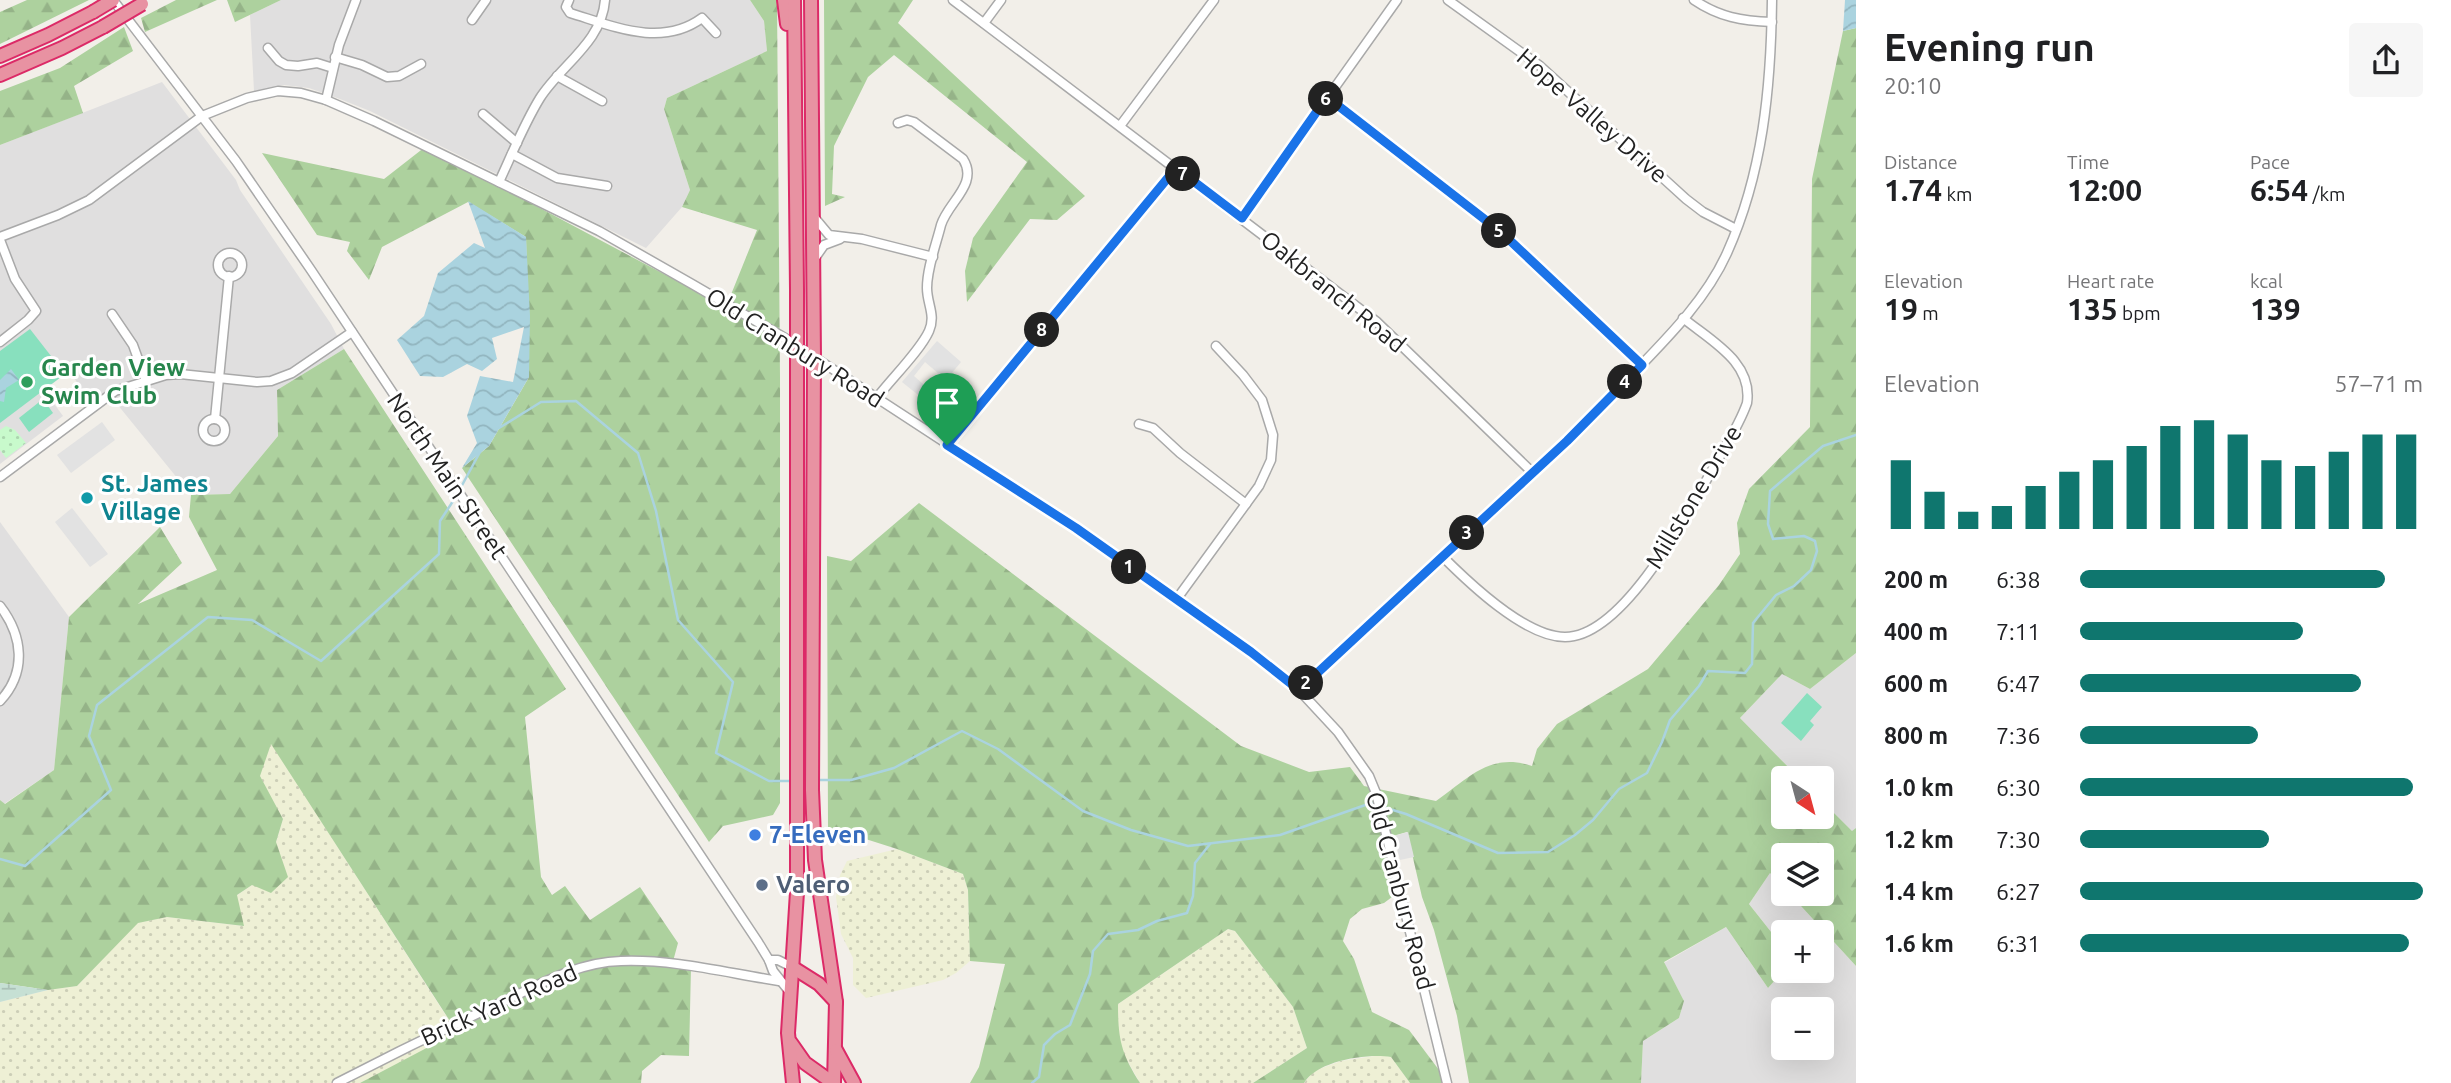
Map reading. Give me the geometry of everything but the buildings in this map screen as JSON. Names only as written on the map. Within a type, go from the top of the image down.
[{"type":"highway","points":[[0,56],[48,35],[113,0]]},
{"type":"highway","points":[[784,0],[795,76]]},
{"type":"highway","points":[[793,1083],[788,1033],[796,906],[797,790],[794,0]]},
{"type":"highway","points":[[811,0],[814,358],[812,790],[815,860],[836,1002],[833,1083]]},
{"type":"highway","points":[[0,75],[62,48],[146,2]]},
{"type":"highway","points":[[792,967],[809,977],[836,1002]]},
{"type":"highway","points":[[789,991],[796,982],[809,977]]},
{"type":"highway","points":[[788,1033],[792,1045],[804,1063],[833,1083]]},
{"type":"highway","points":[[804,1063],[819,1068],[835,1053]]},
{"type":"highway","points":[[835,1053],[854,1083]]},
{"type":"street","name":"North Main Street","points":[[113,0],[251,183],[769,960],[779,981],[789,991]]},
{"type":"street","points":[[326,100],[335,57],[356,0]]},
{"type":"street","points":[[472,20],[486,0]]},
{"type":"street","points":[[569,0],[566,7],[570,13],[643,33],[679,31],[702,18],[716,33]]},
{"type":"street","points":[[499,182],[533,111],[557,76],[582,51],[600,22],[606,0]]},
{"type":"street","name":"Oakbranch Road","points":[[953,0],[1377,322],[1533,473]]},
{"type":"street","points":[[984,23],[1001,0]]},
{"type":"street","points":[[1119,126],[1214,0]]},
{"type":"street","points":[[1242,218],[1397,0]]},
{"type":"street","name":"Hope Valley Drive","points":[[1448,0],[1540,66],[1686,199],[1703,212],[1736,229]]},
{"type":"street","points":[[1694,0],[1717,14],[1733,19],[1772,22]]},
{"type":"street","points":[[1299,690],[1577,432],[1683,318],[1718,270],[1736,229],[1754,173],[1766,117],[1772,0]]},
{"type":"street","points":[[268,48],[286,65],[317,63],[333,68]]},
{"type":"street","points":[[335,57],[362,65],[387,77],[399,76],[421,64]]},
{"type":"street","points":[[557,76],[602,101]]},
{"type":"street","name":"Old Cranbury Road","points":[[0,238],[89,200],[202,116],[247,98],[278,92],[301,93],[326,100],[374,121],[599,232],[797,346],[1076,528],[1251,652],[1299,690],[1338,732],[1369,776],[1383,815],[1447,1083]]},
{"type":"street","points":[[1327,97],[1501,232],[1642,365]]},
{"type":"street","points":[[483,114],[517,143]]},
{"type":"street","points":[[876,398],[930,328],[932,312],[927,289],[933,257],[944,216],[967,183],[968,170],[963,159],[914,122],[907,120],[898,123]]},
{"type":"street","points":[[512,155],[557,178],[607,186]]},
{"type":"street","points":[[947,445],[1176,168]]},
{"type":"street","points":[[813,215],[829,235],[862,239],[933,257]]},
{"type":"street","points":[[0,238],[15,279],[36,311],[29,320],[0,342]]},
{"type":"street","points":[[813,265],[824,245],[843,238]]},
{"type":"street","points":[[215,419],[229,276]]},
{"type":"street","points":[[112,314],[133,345],[146,381]]},
{"type":"street","name":"Millstone Drive","points":[[1442,556],[1502,609],[1551,636],[1572,637],[1591,630],[1629,597],[1646,578],[1672,540],[1747,403],[1748,384],[1741,369],[1683,318]]},
{"type":"street","points":[[0,477],[107,395],[146,381],[180,374],[257,382],[281,378],[352,332]]},
{"type":"street","points":[[1175,600],[1246,504],[1265,475],[1270,460],[1273,435],[1262,400],[1243,374],[1216,346]]},
{"type":"street","points":[[1139,424],[1153,428],[1180,453],[1246,504]]},
{"type":"street","points":[[0,606],[14,628],[20,654],[15,681],[0,701]]},
{"type":"street","points":[[753,977],[769,960],[778,960],[792,967]]},
{"type":"street","name":"Brick Yard Road","points":[[337,1083],[537,986],[594,964],[645,962],[779,981]]},
{"type":"shaded area","points":[[281,0],[750,0],[764,21],[767,51],[667,98],[664,109],[690,190],[682,207],[646,248],[370,111],[309,88],[284,85],[254,91],[250,15]]},
{"type":"shaded area","points":[[162,82],[236,180],[240,190],[331,324],[344,349],[277,390],[278,436],[230,494],[191,495],[117,404],[113,388],[91,402],[69,371],[44,390],[63,416],[0,464],[0,145]]},
{"type":"shaded area","points":[[937,341],[961,362],[946,380],[925,362],[914,376],[934,394],[927,402],[902,382]]},
{"type":"shaded area","points":[[102,422],[115,440],[71,473],[57,455]]},
{"type":"shaded area","points":[[72,508],[108,554],[90,567],[55,522]]},
{"type":"shaded area","points":[[0,522],[69,617],[54,770],[4,804],[0,800]]},
{"type":"shaded area","points":[[1856,653],[1856,828],[1853,832],[1834,813],[1834,766],[1787,766],[1740,718],[1782,674],[1810,689]]},
{"type":"shaded area","points":[[1408,832],[1414,857],[1400,860],[1394,836]]},
{"type":"shaded area","points":[[1770,873],[1771,906],[1801,906],[1814,920],[1771,920],[1771,932],[1749,904]]},
{"type":"shaded area","points":[[1726,927],[1768,988],[1772,983],[1834,983],[1834,942],[1856,966],[1856,1083],[1641,1083],[1643,1041],[1679,1018],[1684,1001],[1664,963]]},
{"type":"green space","points":[[27,0],[89,0],[0,44],[0,12]]},
{"type":"green space","points":[[176,0],[217,0],[145,32],[141,18]]},
{"type":"green space","points":[[227,0],[281,0],[235,22]]},
{"type":"green space","points":[[750,0],[777,0],[780,803],[773,815],[723,826],[709,842],[462,468],[489,446],[529,377],[526,237],[468,202],[382,247],[369,280],[347,251],[350,242],[317,235],[262,153],[384,179],[425,147],[726,307],[757,230],[682,207],[690,190],[664,109],[667,98],[767,51],[764,21]]},
{"type":"green space","points":[[824,0],[913,0],[898,23],[1085,196],[1057,220],[1030,219],[967,302],[965,271],[973,238],[1027,162],[894,55],[868,77],[834,146],[832,194],[845,197],[825,206]]},
{"type":"green space","points":[[124,27],[133,51],[74,86],[83,113],[0,145],[0,91],[60,68]]},
{"type":"green space","points":[[1856,28],[1856,653],[1810,689],[1782,674],[1740,718],[1787,766],[1771,766],[1771,830],[1834,830],[1834,813],[1852,831],[1856,828],[1856,966],[1834,942],[1834,920],[1814,920],[1801,906],[1834,906],[1834,843],[1771,843],[1771,874],[1749,904],[1771,932],[1772,983],[1768,988],[1726,927],[1664,962],[1684,1001],[1679,1018],[1643,1041],[1641,1083],[1469,1083],[1457,1016],[1434,930],[1422,897],[1407,832],[1382,839],[1400,891],[1384,903],[1362,909],[1350,919],[1343,941],[1354,959],[1372,1012],[1409,1030],[1442,1074],[1443,1083],[1410,1083],[1391,1057],[1369,1056],[1331,1064],[1310,1075],[1304,1083],[1253,1083],[1307,1048],[1293,1007],[1235,931],[1228,929],[1118,1004],[1122,1045],[1140,1083],[970,1083],[979,1067],[1005,964],[970,961],[968,890],[963,874],[828,827],[827,556],[851,561],[919,503],[1241,746],[1309,772],[1350,767],[1364,786],[1436,801],[1470,776],[1492,765],[1504,762],[1532,766],[1537,749],[1557,724],[1648,669],[1719,585],[1740,554],[1737,523],[1749,489],[1810,427],[1812,179],[1843,31]]},
{"type":"green space","name":"Garden View Swim Club","points":[[30,329],[65,374],[0,423],[0,351]]},
{"type":"green space","points":[[344,349],[566,689],[525,717],[541,877],[552,895],[565,886],[590,920],[640,887],[678,943],[672,965],[691,967],[689,1056],[661,1055],[642,1071],[641,1083],[360,1083],[457,1032],[271,744],[260,776],[283,819],[276,842],[288,877],[271,893],[252,885],[237,895],[244,926],[167,917],[138,923],[77,986],[48,990],[0,983],[0,800],[5,804],[54,770],[69,617],[160,527],[182,563],[138,604],[217,570],[189,517],[191,495],[230,494],[278,436],[277,390]]},
{"type":"green space","points":[[43,399],[53,413],[29,432],[19,418]]},
{"type":"green space","points":[[6,426],[15,430],[26,443],[6,458],[0,450],[0,430]]},
{"type":"green space","points":[[1807,693],[1822,707],[1810,721],[1814,725],[1801,741],[1781,723]]},
{"type":"green space","points":[[271,743],[457,1033],[360,1083],[0,1083],[0,1002],[77,986],[137,923],[167,917],[243,926],[236,896],[252,885],[276,842],[283,819],[259,776]]},
{"type":"green space","points":[[897,849],[963,874],[968,890],[970,961],[943,980],[866,998],[853,985],[853,958],[841,934],[836,897],[840,875],[847,861]]},
{"type":"green space","points":[[1228,929],[1235,931],[1293,1007],[1307,1048],[1253,1083],[1140,1083],[1123,1053],[1118,1031],[1118,1004]]},
{"type":"green space","points":[[0,983],[48,990],[0,1002]]},
{"type":"green space","points":[[1381,1055],[1391,1057],[1410,1083],[1304,1083],[1314,1071],[1341,1061]]},
{"type":"water","points":[[1845,0],[1856,0],[1856,28],[1843,31]]},
{"type":"water","points":[[468,201],[526,237],[530,316],[529,377],[489,446],[462,468],[477,443],[467,416],[480,376],[513,382],[524,327],[492,338],[497,359],[482,371],[467,364],[443,377],[420,376],[397,340],[424,316],[438,273],[474,243],[485,248]]},
{"type":"water","points":[[11,369],[19,380],[6,388],[4,402],[0,401],[0,380]]},
{"type":"waterway","points":[[499,428],[541,402],[576,401],[638,453],[656,511],[678,620],[733,682],[716,753],[769,781],[794,781]]},
{"type":"waterway","points":[[1383,807],[1498,853],[1548,852],[1575,835],[1593,820],[1619,789],[1647,773],[1670,720],[1708,671],[1745,673],[1752,664],[1753,623],[1776,595],[1794,586],[1811,570],[1817,551],[1815,541],[1804,536],[1773,539],[1768,524],[1770,491],[1823,446],[1856,435]]},
{"type":"waterway","points":[[460,489],[480,452]]},
{"type":"waterway","points":[[0,859],[25,866],[111,790],[89,736],[97,705],[208,617],[252,620],[321,661],[439,554],[440,521],[457,495]]},
{"type":"waterway","points":[[815,780],[851,780],[894,768],[962,731],[998,749],[1083,811],[1131,830],[1188,846],[1280,835],[1371,803],[1377,805]]},
{"type":"waterway","points":[[1032,1083],[1039,1077],[1044,1045],[1070,1025],[1090,974],[1093,951],[1108,934],[1138,930],[1157,921],[1187,913],[1193,896],[1195,863],[1210,844]]},
{"type":"place","name":"Garden View Swim Club","points":[[27,382]]},
{"type":"place","name":"St. James Village","points":[[87,498]]},
{"type":"place","name":"7-Eleven","points":[[755,835]]},
{"type":"place","name":"Valero","points":[[762,885]]},
{"type":"route","points":[[1327,97],[1501,232],[1642,365],[1567,441],[1299,690],[1251,652],[1076,528],[947,445],[1176,168],[1242,218],[1327,97]]}]
